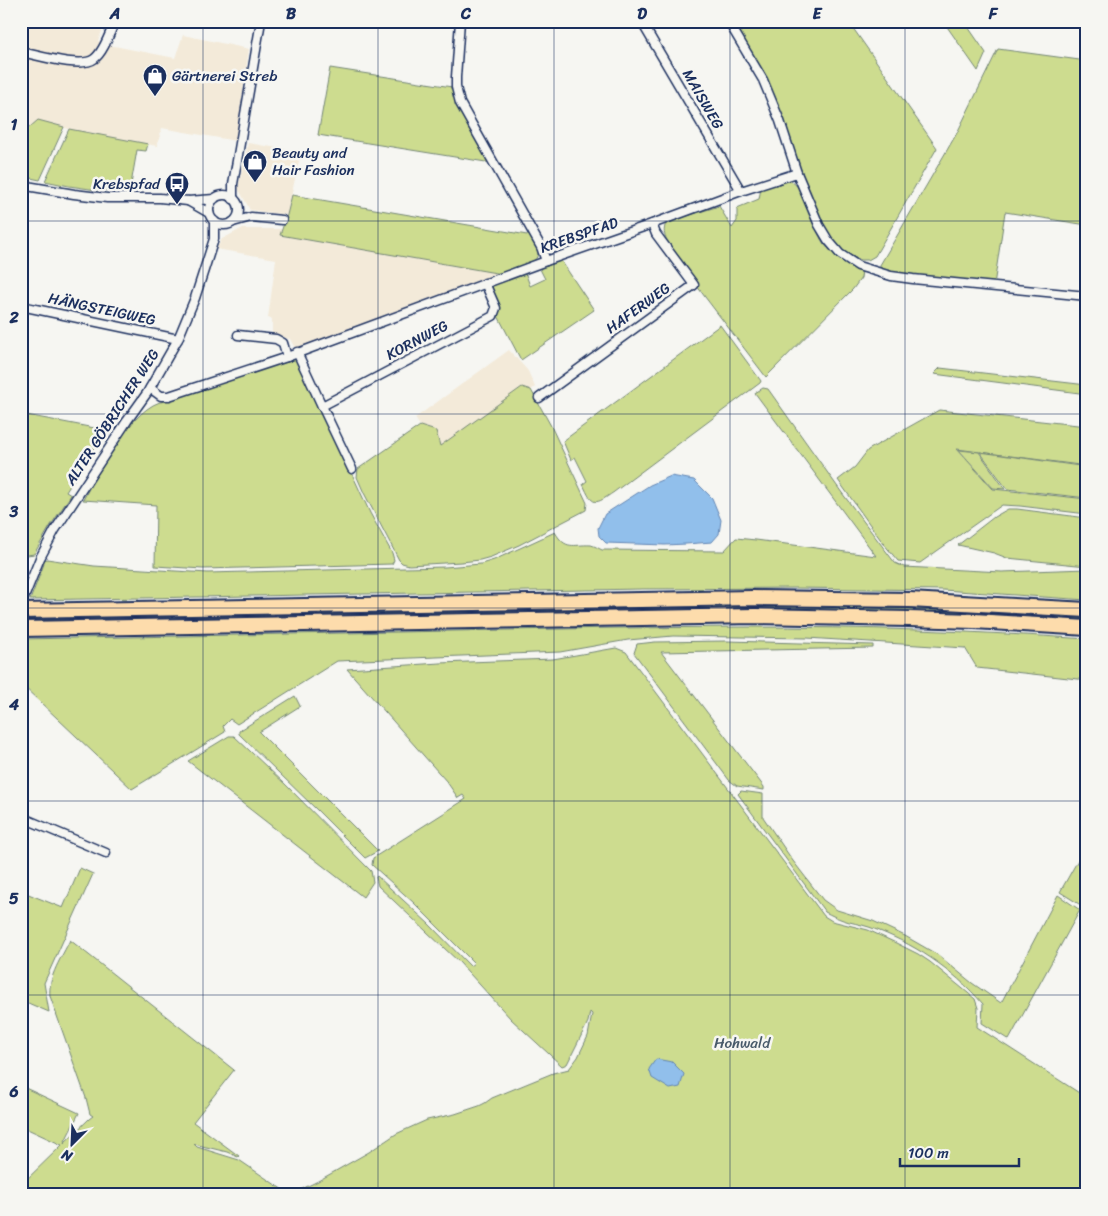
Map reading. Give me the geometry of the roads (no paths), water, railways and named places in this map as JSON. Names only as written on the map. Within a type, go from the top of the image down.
[{"type":"highway","points":[[21,611],[752,598],[910,600],[1087,610]]},
{"type":"highway","points":[[21,629],[755,616],[928,619],[1087,628]]},
{"type":"street","points":[[21,52],[74,63],[94,60],[102,51],[115,21]]},
{"type":"street","points":[[233,199],[233,184],[261,21]]},
{"type":"street","points":[[460,21],[456,87],[460,103],[542,247],[546,261]]},
{"type":"street","name":"MAISWEG","points":[[641,21],[740,191]]},
{"type":"street","points":[[728,21],[763,80],[780,121],[797,173],[819,225],[828,240],[840,254],[858,266],[891,276],[1087,296]]},
{"type":"street","name":"KREBSPFAD","points":[[150,388],[161,396],[169,396],[287,357],[740,191],[797,173]]},
{"type":"street","points":[[225,195],[233,184]]},
{"type":"street","points":[[21,185],[107,198],[160,198],[188,201],[214,199]]},
{"type":"street","points":[[209,213],[209,206],[214,199],[225,195],[233,199],[239,208],[252,217]]},
{"type":"street","points":[[188,201],[209,213],[217,224],[230,223],[252,217],[282,220]]},
{"type":"street","points":[[230,223],[237,217],[239,208]]},
{"type":"street","name":"ALTER GÖBRICHER WEG","points":[[21,605],[43,552],[55,530],[150,388],[178,339],[195,298],[214,239],[214,221]]},
{"type":"street","name":"ALTER GÖBRICHER WEG","points":[[214,239],[230,223]]},
{"type":"street","name":"HAFERWEG","points":[[539,398],[694,285],[656,234],[652,224]]},
{"type":"street","name":"KORNWEG","points":[[322,406],[493,316],[496,308],[485,283]]},
{"type":"street","name":"HÄNGSTEIGWEG","points":[[21,306],[178,339]]},
{"type":"street","points":[[238,335],[276,339],[283,343],[287,357]]},
{"type":"street","points":[[297,352],[352,469]]},
{"type":"street","points":[[21,817],[106,853]]},
{"type":"water","points":[[671,476],[694,480],[712,498],[721,520],[719,534],[712,542],[665,545],[606,543],[599,536],[598,528],[605,514],[650,485]]},
{"type":"water","points":[[656,1059],[672,1062],[684,1074],[680,1087],[670,1089],[652,1078],[649,1069]]},
{"type":"place","name":"Gärtnerei Streb","points":[[155,97]]},
{"type":"place","name":"Beauty and Hair Fashion","points":[[255,183]]},
{"type":"place","name":"Krebspfad","points":[[177,205]]},
{"type":"park label","name":"Hohwald","points":[[742,1043]]}]
